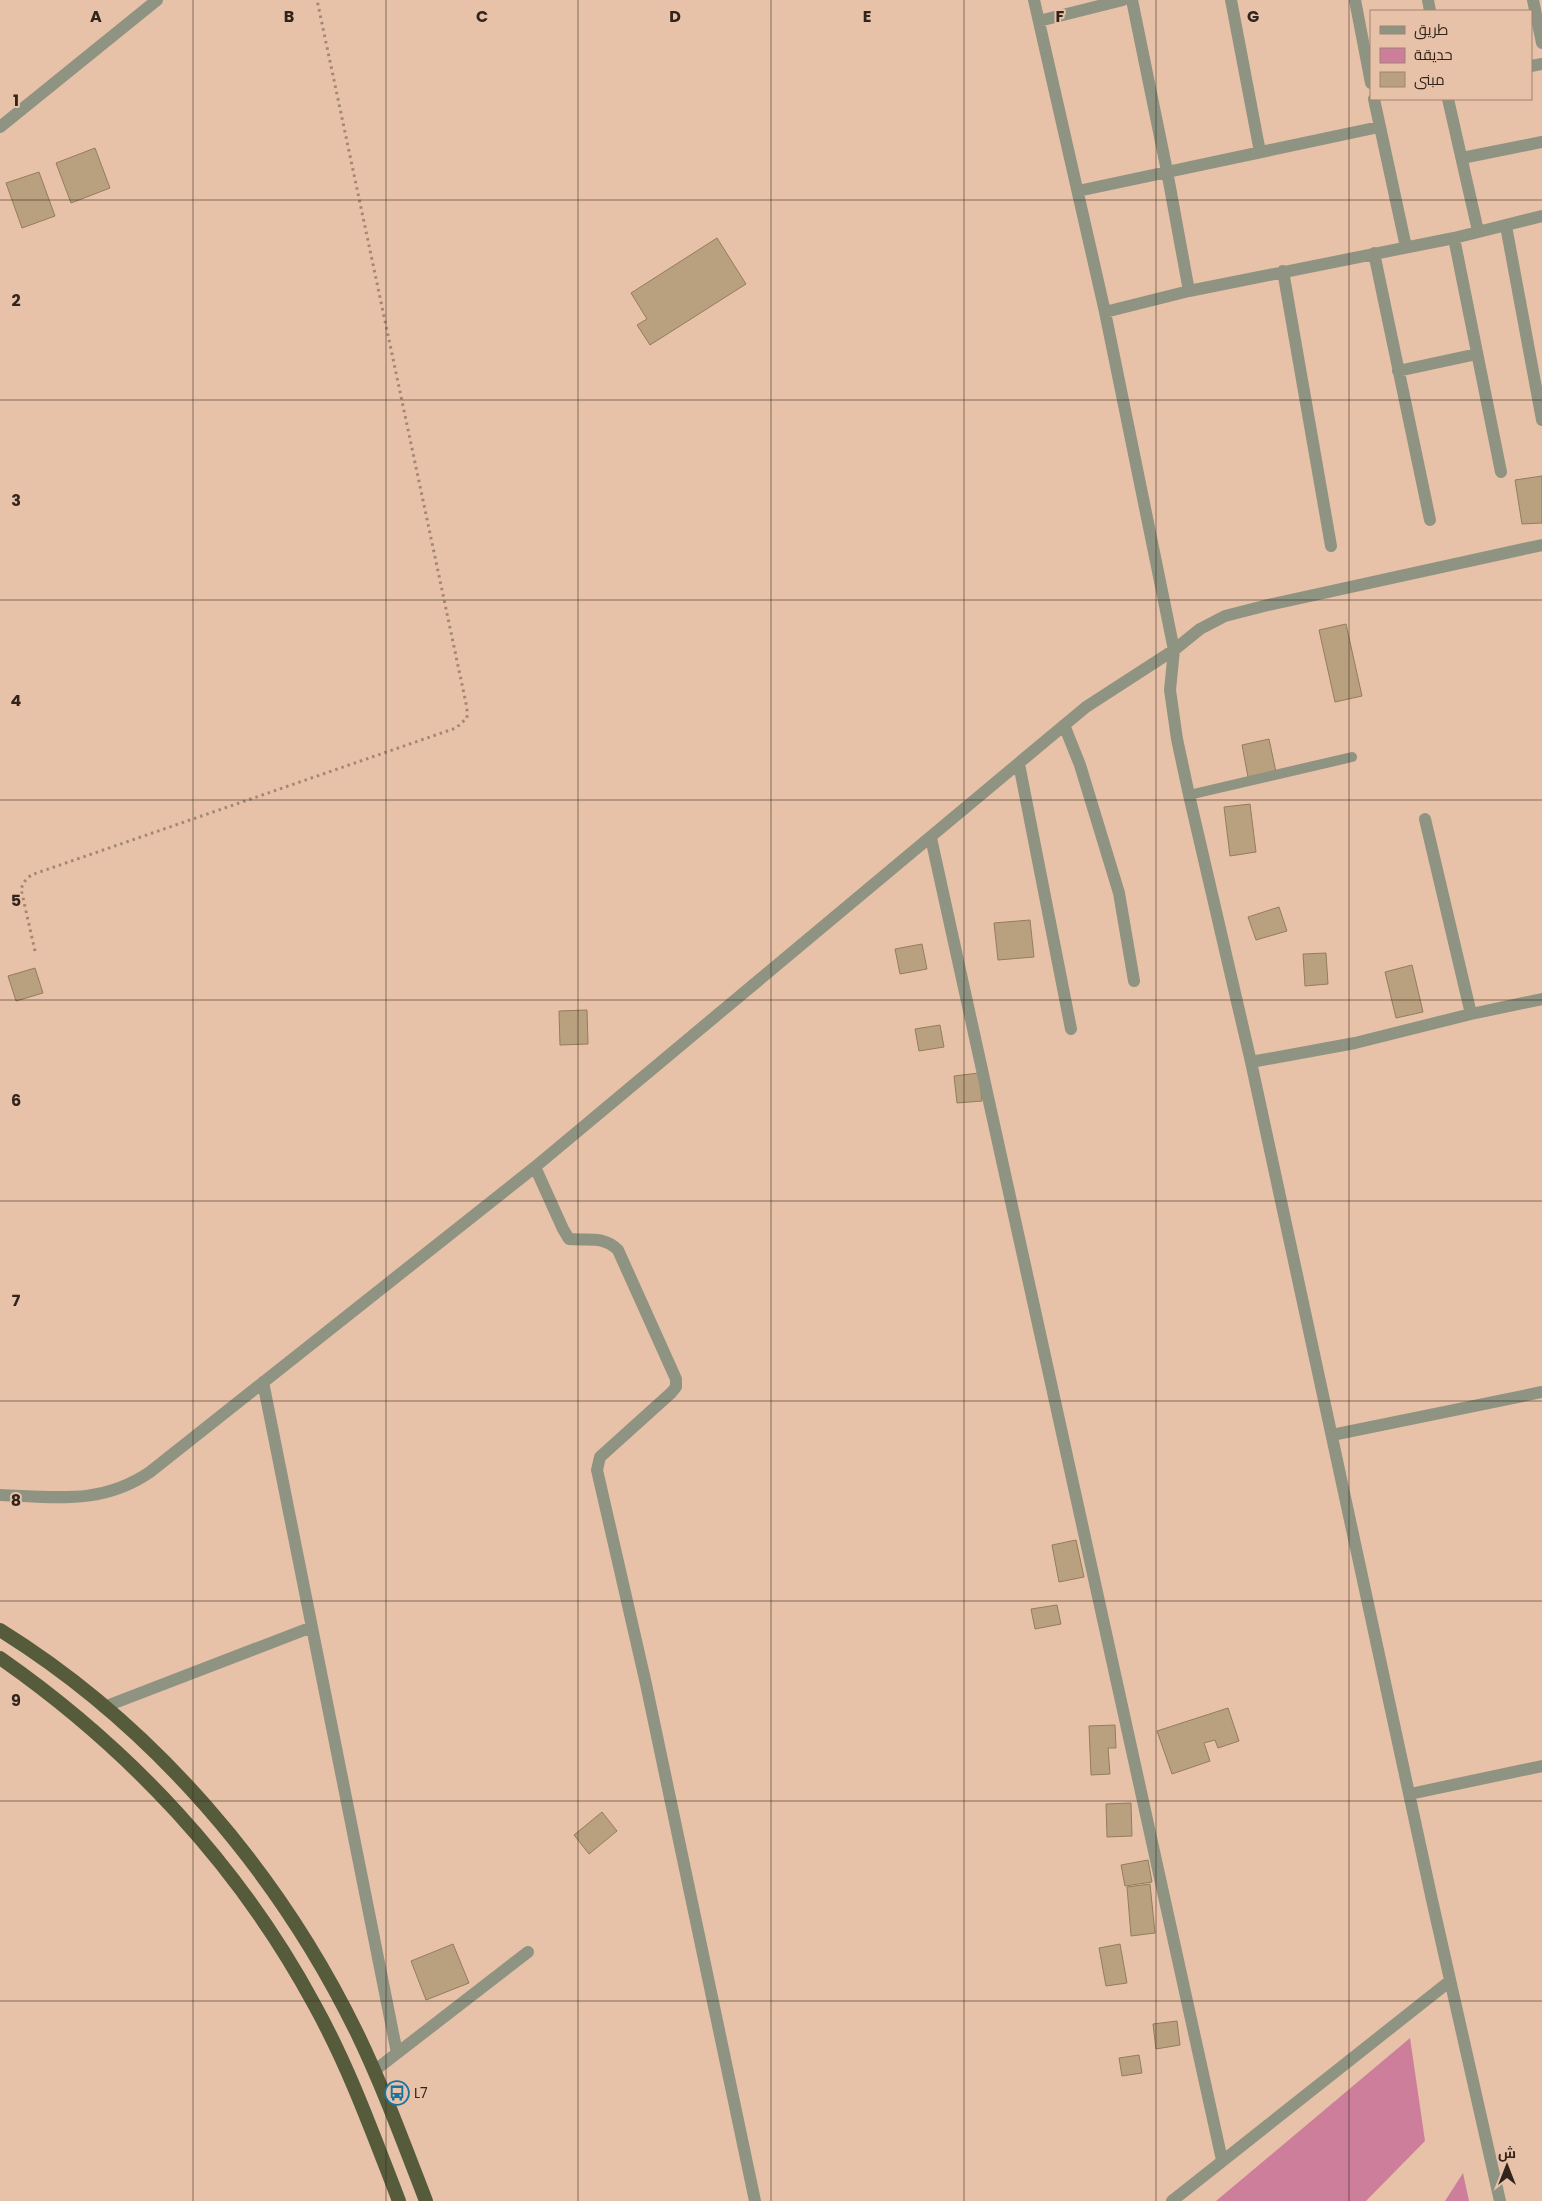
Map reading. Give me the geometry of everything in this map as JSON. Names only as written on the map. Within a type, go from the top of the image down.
[{"type":"highway","points":[[0,1630],[52,1666],[135,1734],[194,1793],[242,1850],[272,1890],[322,1967],[357,2033],[426,2201]]},
{"type":"highway","points":[[0,1658],[85,1722],[144,1777],[199,1837],[249,1900],[294,1968],[332,2039],[350,2076],[399,2201]]},
{"type":"street","points":[[0,127],[157,0]]},
{"type":"street","points":[[1034,0],[1105,312],[1174,650],[1170,690],[1177,739],[1251,1062],[1450,1981],[1500,2201]]},
{"type":"street","points":[[1039,22],[1123,0]]},
{"type":"street","points":[[1132,0],[1168,171],[1189,291]]},
{"type":"street","points":[[1231,0],[1260,152]]},
{"type":"street","points":[[1355,0],[1370,78]]},
{"type":"street","points":[[1533,0],[1542,43]]},
{"type":"street","points":[[1374,100],[1406,247]]},
{"type":"street","points":[[1448,100],[1478,231]]},
{"type":"street","points":[[1078,192],[1168,171],[1379,127]]},
{"type":"street","points":[[1462,158],[1542,142]]},
{"type":"street","points":[[1105,312],[1283,270],[1454,238],[1542,216]]},
{"type":"street","points":[[1506,226],[1542,420]]},
{"type":"street","points":[[1454,238],[1501,472]]},
{"type":"street","points":[[1374,253],[1430,520]]},
{"type":"street","points":[[1283,270],[1331,546]]},
{"type":"street","points":[[1398,371],[1477,354]]},
{"type":"street","points":[[0,1495],[78,1498],[94,1496],[124,1487],[150,1472],[535,1167],[1086,707],[1174,650],[1200,629],[1226,616],[1542,545]]},
{"type":"street","points":[[1064,725],[1080,765],[1119,893],[1134,981]]},
{"type":"street","points":[[1019,764],[1071,1029]]},
{"type":"street","points":[[1425,819],[1471,1014]]},
{"type":"street","points":[[931,838],[1222,2160]]},
{"type":"street","points":[[1251,1062],[1355,1043],[1471,1014],[1542,999]]},
{"type":"street","points":[[535,1167],[563,1230],[569,1239],[598,1239],[611,1242],[618,1250],[676,1379],[676,1387],[671,1393],[600,1457],[597,1470],[646,1684],[755,2201]]},
{"type":"street","points":[[263,1382],[397,2053]]},
{"type":"street","points":[[1332,1435],[1542,1392]]},
{"type":"street","points":[[104,1707],[312,1627]]},
{"type":"street","points":[[1410,1794],[1542,1766]]},
{"type":"street","points":[[374,2071],[528,1952]]},
{"type":"street","points":[[1172,2201],[1450,1981]]},
{"type":"lane","points":[[1189,795],[1352,757]]},
{"type":"path","points":[[35,951],[21,889],[24,882],[31,875],[456,728],[466,718],[465,698],[316,0]]},
{"type":"green space","points":[[1410,2038],[1425,2141],[1366,2201],[1216,2201]]},
{"type":"green space","points":[[1463,2173],[1469,2201],[1445,2201]]},
{"type":"building","points":[[95,148],[110,188],[71,203],[56,163]]},
{"type":"building","points":[[39,172],[55,216],[22,228],[6,183]]},
{"type":"building","points":[[717,238],[746,284],[650,345],[637,325],[647,319],[631,293]]},
{"type":"building","points":[[1542,476],[1542,523],[1522,524],[1515,480]]},
{"type":"building","points":[[1346,624],[1362,696],[1335,702],[1319,630]]},
{"type":"building","points":[[1269,739],[1276,772],[1248,777],[1242,745]]},
{"type":"building","points":[[1250,804],[1256,852],[1230,856],[1224,807]]},
{"type":"building","points":[[1279,907],[1287,931],[1256,940],[1248,917]]},
{"type":"building","points":[[1030,920],[1034,957],[998,960],[994,923]]},
{"type":"building","points":[[922,944],[927,969],[900,974],[895,949]]},
{"type":"building","points":[[1326,953],[1328,984],[1305,986],[1303,954]]},
{"type":"building","points":[[1412,965],[1423,1012],[1396,1018],[1385,972]]},
{"type":"building","points":[[35,968],[43,993],[16,1001],[8,976]]},
{"type":"building","points":[[587,1010],[588,1044],[560,1045],[559,1011]]},
{"type":"building","points":[[940,1025],[944,1047],[919,1051],[915,1029]]},
{"type":"building","points":[[979,1073],[982,1101],[957,1103],[954,1076]]},
{"type":"building","points":[[1076,1540],[1084,1577],[1059,1582],[1052,1545]]},
{"type":"building","points":[[1057,1605],[1061,1624],[1035,1629],[1031,1609]]},
{"type":"building","points":[[1228,1708],[1239,1741],[1218,1748],[1215,1740],[1204,1743],[1210,1761],[1172,1774],[1157,1731]]},
{"type":"building","points":[[1115,1725],[1116,1748],[1108,1748],[1110,1774],[1091,1775],[1089,1726]]},
{"type":"building","points":[[1131,1803],[1132,1836],[1107,1837],[1106,1804]]},
{"type":"building","points":[[602,1812],[617,1831],[589,1854],[574,1835]]},
{"type":"building","points":[[1148,1860],[1152,1882],[1125,1886],[1121,1865]]},
{"type":"building","points":[[1150,1884],[1155,1933],[1131,1936],[1127,1887]]},
{"type":"building","points":[[453,1944],[469,1983],[426,2000],[411,1961]]},
{"type":"building","points":[[1120,1944],[1127,1983],[1106,1986],[1099,1948]]},
{"type":"building","points":[[1177,2021],[1180,2045],[1156,2049],[1153,2024]]},
{"type":"building","points":[[1139,2055],[1142,2073],[1122,2076],[1119,2058]]},
{"type":"place","name":"L7","points":[[397,2093]]}]
